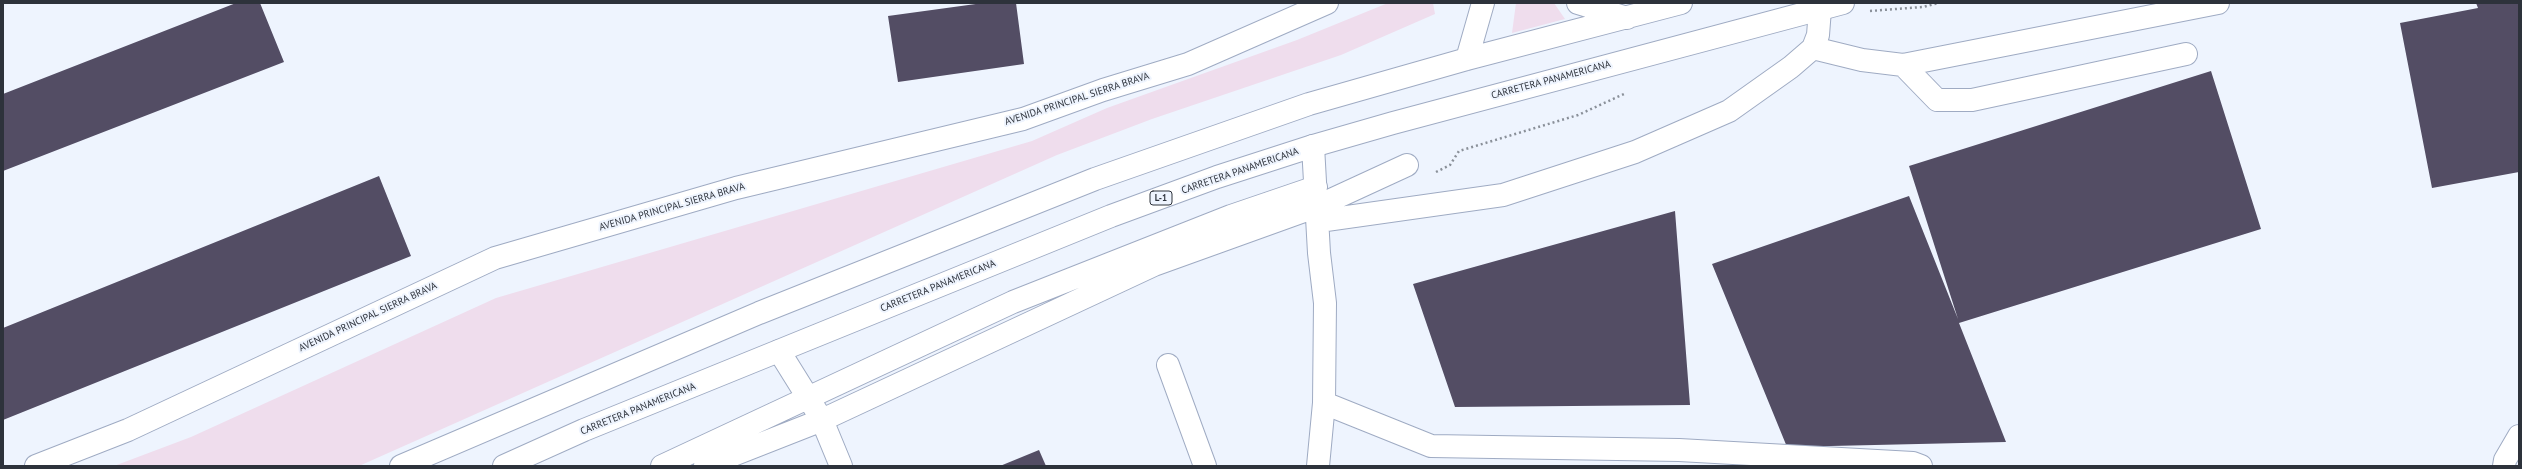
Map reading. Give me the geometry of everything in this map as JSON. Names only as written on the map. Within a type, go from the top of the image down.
[{"type":"street","name":"AVENIDA PRINCIPAL SIERRA BRAVA","points":[[36,466],[128,430],[495,258],[736,188],[1023,119],[1103,90],[1188,64],[1292,11],[1327,3]]},
{"type":"street","points":[[1467,59],[1483,3]]},
{"type":"street","points":[[1578,3],[1627,18]]},
{"type":"street","points":[[401,466],[759,313],[1095,178],[1309,104],[1467,59],[1681,3]]},
{"type":"street","name":"CARRETERA PANAMERICANA","points":[[504,466],[584,430],[1111,216],[1217,177],[1313,146],[1624,60],[1843,3]]},
{"type":"street","points":[[1813,48],[1862,60],[1903,65],[2211,4]]},
{"type":"street","points":[[662,466],[809,399],[1013,302],[1231,216],[1318,205],[1503,195],[1635,152],[1729,111],[1791,67],[1813,48],[1818,36],[1820,9]]},
{"type":"street","points":[[1903,65],[1937,100],[1972,100],[2186,54]]},
{"type":"street","points":[[1313,146],[1318,205],[1319,253],[1325,303],[1324,403],[1318,466]]},
{"type":"street","points":[[706,466],[822,420],[1154,265],[1318,205],[1407,165]]},
{"type":"street","points":[[779,351],[822,420],[840,466]]},
{"type":"street","points":[[1168,365],[1205,466]]},
{"type":"street","points":[[1324,403],[1431,446],[1679,450],[1914,463],[1921,466]]},
{"type":"street","points":[[2504,466],[2505,460],[2519,436]]},
{"type":"shaded area","points":[[1388,3],[1433,3],[1435,14],[1341,55],[1152,119],[1057,155],[359,466],[114,466],[191,437],[496,298],[1032,141],[1107,108],[1297,40]]},
{"type":"shaded area","points":[[1516,3],[1554,3],[1565,19],[1512,33]]},
{"type":"building","points":[[236,3],[260,3],[284,62],[3,171],[3,94]]},
{"type":"building","points":[[983,3],[1016,3],[1024,64],[898,82],[888,16]]},
{"type":"building","points":[[2476,3],[2519,3],[2519,172],[2432,188],[2400,23],[2478,8]]},
{"type":"building","points":[[2211,71],[2261,229],[1959,323],[2006,442],[1787,447],[1712,264],[1909,196],[1958,319],[1909,166]]},
{"type":"building","points":[[379,176],[411,256],[3,420],[3,328]]},
{"type":"building","points":[[1675,211],[1690,405],[1455,407],[1413,284]]},
{"type":"building","points":[[1039,450],[1046,466],[1000,466]]}]
